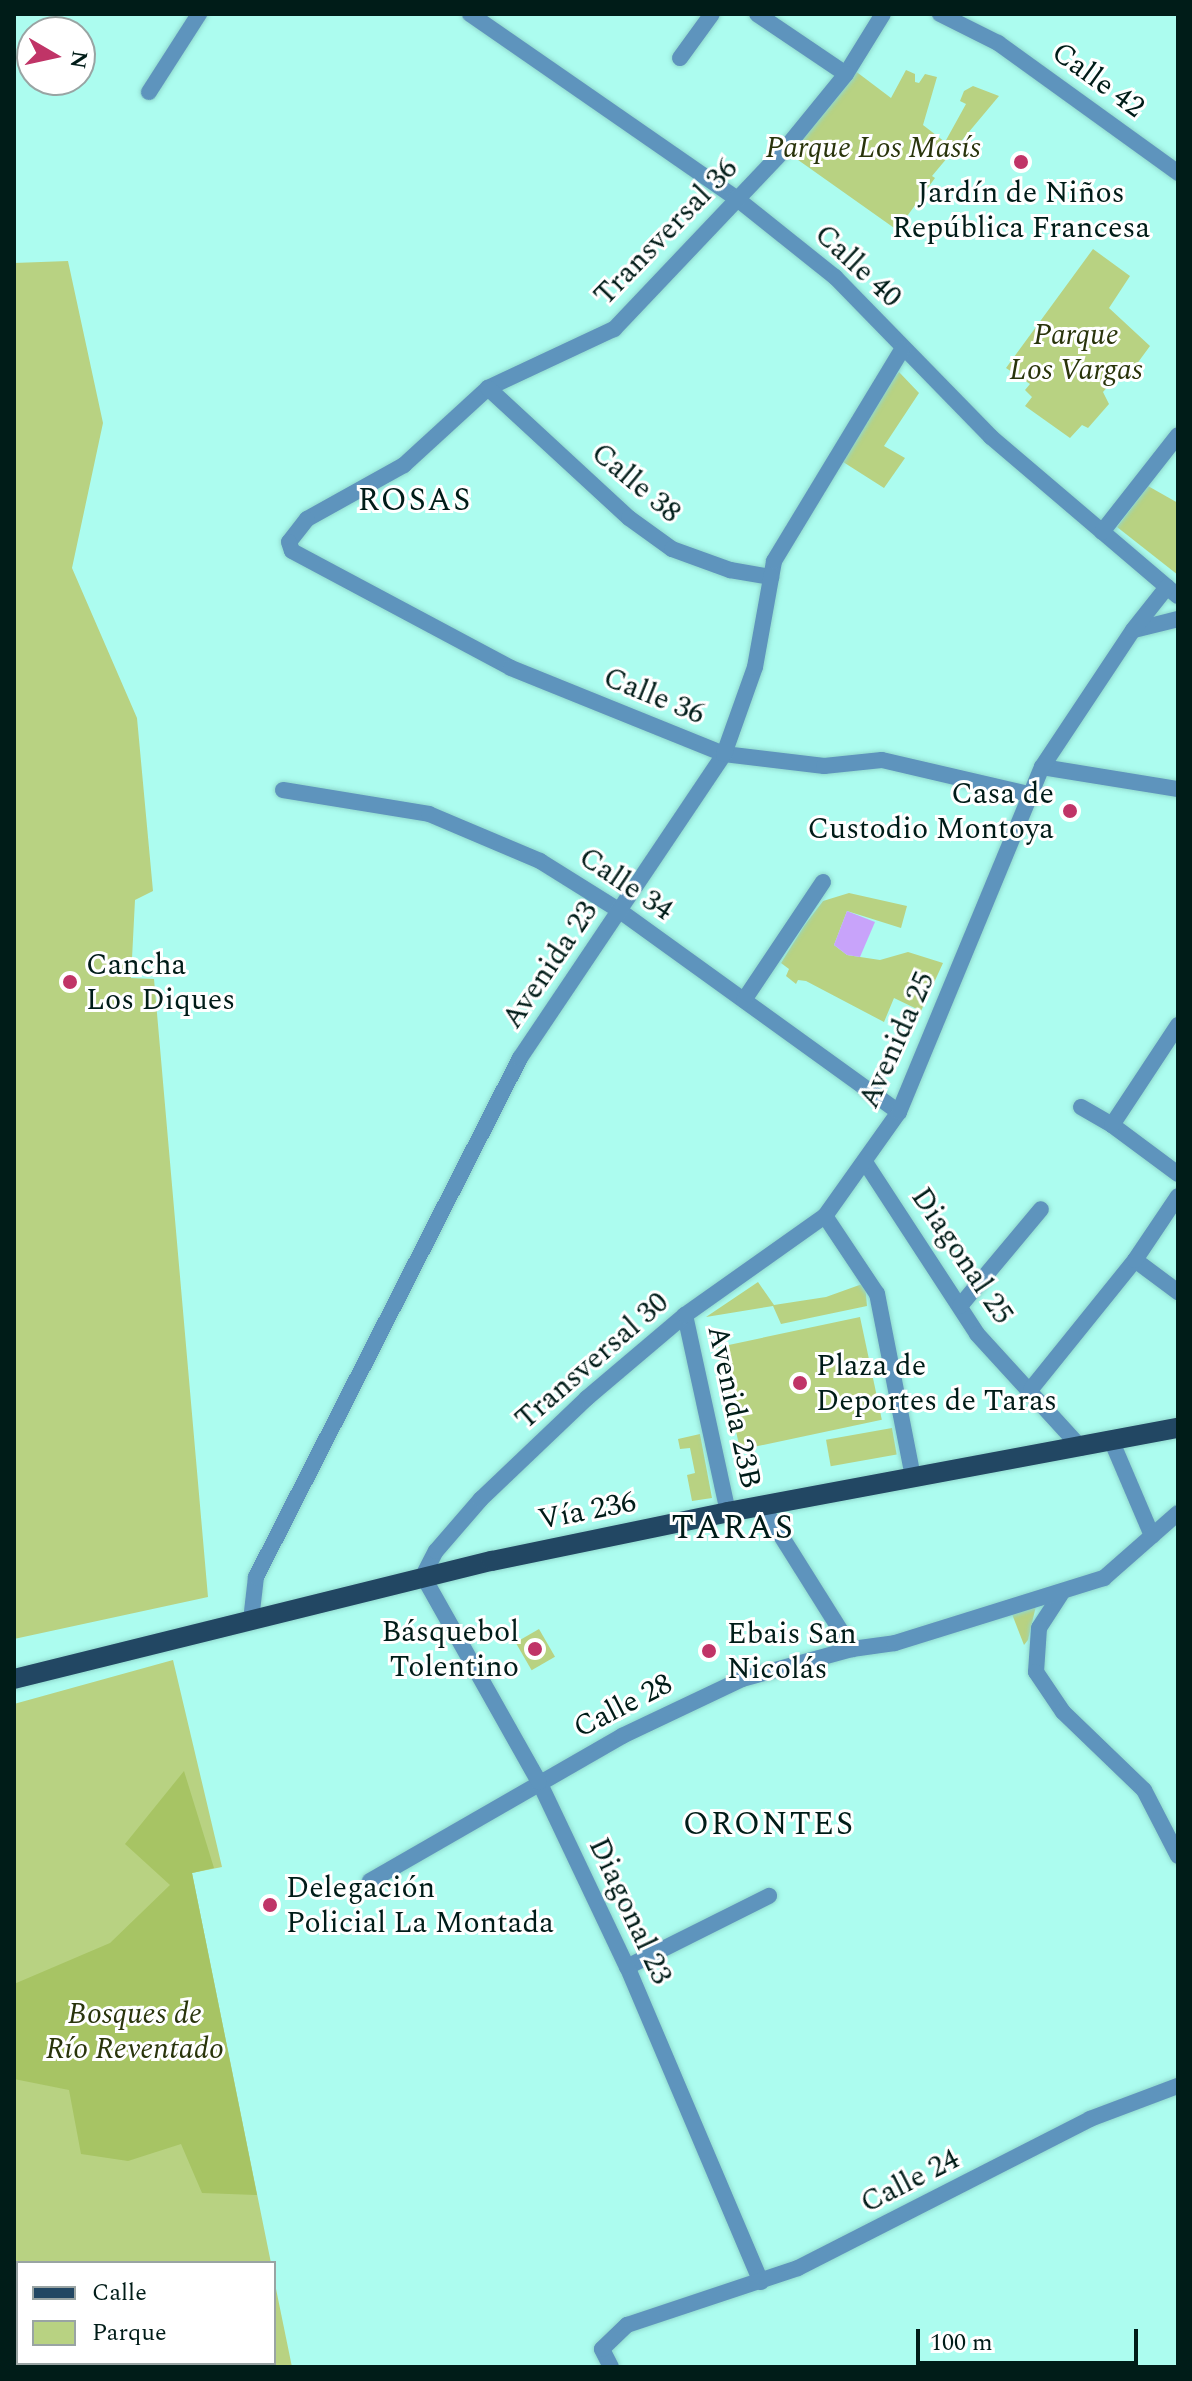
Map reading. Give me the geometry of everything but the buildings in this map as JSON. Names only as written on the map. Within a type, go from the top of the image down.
[{"type":"main road","name":"Vía 236","points":[[14,1679],[423,1576],[728,1512],[1178,1428]]},
{"type":"street","points":[[149,92],[199,14]]},
{"type":"street","name":"Calle 40","points":[[470,14],[736,198],[835,277],[872,311],[902,350],[991,437],[1173,591]]},
{"type":"street","points":[[494,30],[505,14]]},
{"type":"street","points":[[680,58],[712,14]]},
{"type":"street","points":[[757,14],[846,74]]},
{"type":"street","name":"Transversal 36","points":[[289,542],[307,519],[404,465],[488,388],[614,329],[784,150],[846,74],[883,14]]},
{"type":"street","name":"Calle 42","points":[[940,14],[998,43],[1178,173]]},
{"type":"street","name":"Avenida 23","points":[[251,1620],[256,1577],[520,1058],[724,754],[755,667],[774,561],[902,350]]},
{"type":"street","name":"Calle 38","points":[[488,388],[629,518],[672,549],[730,570],[771,577]]},
{"type":"street","points":[[1102,532],[1178,435]]},
{"type":"street","name":"Calle 36","points":[[289,542],[292,551],[511,668],[724,754],[824,766],[882,760],[1033,795]]},
{"type":"street","name":"Avenida 25","points":[[825,1216],[899,1112],[1033,795],[1042,767],[1133,630],[1173,591]]},
{"type":"street","points":[[1133,630],[1178,619]]},
{"type":"street","points":[[1042,767],[1178,789]]},
{"type":"street","name":"Calle 34","points":[[283,790],[429,814],[540,861],[620,911],[899,1112]]},
{"type":"street","points":[[744,1000],[823,882]]},
{"type":"street","points":[[1112,1125],[1178,1025]]},
{"type":"street","points":[[1081,1107],[1112,1125],[1178,1174]]},
{"type":"street","name":"Diagonal 25","points":[[865,1162],[977,1334],[1031,1389],[1081,1448]]},
{"type":"street","points":[[1031,1389],[1135,1260],[1178,1196]]},
{"type":"street","points":[[960,1306],[1041,1209]]},
{"type":"street","points":[[825,1216],[877,1294],[913,1477]]},
{"type":"street","name":"Transversal 30","points":[[423,1576],[436,1551],[481,1499],[587,1398],[685,1315],[825,1216]]},
{"type":"street","points":[[1135,1260],[1178,1292]]},
{"type":"street","name":"Avenida 23B","points":[[685,1315],[728,1512]]},
{"type":"street","points":[[1112,1442],[1152,1536]]},
{"type":"street","name":"Avenida 23B","points":[[763,1507],[852,1649]]},
{"type":"street","name":"Calle 28","points":[[370,1881],[622,1736],[742,1679],[852,1649],[895,1643],[1104,1578],[1178,1513]]},
{"type":"street","name":"Diagonal 23","points":[[423,1576],[539,1782],[627,1967],[761,2282]]},
{"type":"street","points":[[1063,1591],[1039,1628],[1036,1672],[1063,1712],[1144,1790],[1178,1856]]},
{"type":"street","points":[[627,1967],[769,1896]]},
{"type":"street","name":"Calle 24","points":[[611,2367],[602,2349],[627,2325],[761,2282],[928,2204],[1090,2119],[1178,2086]]},
{"type":"green space","name":"Parque Los Masís","points":[[854,70],[891,98],[906,70],[915,74],[915,82],[919,83],[925,74],[937,77],[923,125],[945,142],[966,104],[960,101],[964,91],[973,86],[999,96],[932,176],[935,178],[897,230],[784,150]]},
{"type":"green space","name":"Parque Los Vargas","points":[[1093,249],[1130,276],[1109,308],[1150,346],[1125,380],[1116,377],[1103,392],[1109,404],[1088,428],[1082,425],[1070,438],[1025,406],[1032,397],[1025,390],[1030,384],[1006,368]]},
{"type":"green space","points":[[68,261],[103,423],[72,568],[137,718],[153,891],[135,900],[131,978],[154,979],[208,1597],[14,1639],[14,263]]},
{"type":"green space","points":[[899,372],[919,393],[884,446],[905,458],[884,488],[840,460],[880,394]]},
{"type":"green space","points":[[1148,486],[1178,503],[1178,575],[1117,527]]},
{"type":"green space","points":[[849,893],[907,906],[901,928],[847,911],[834,945],[847,955],[880,960],[908,952],[943,963],[921,1011],[894,998],[884,1022],[806,981],[798,980],[796,984],[786,976],[789,969],[781,963],[804,926],[823,901]]},
{"type":"green space","points":[[758,1282],[774,1305],[826,1297],[865,1283],[867,1306],[781,1324],[773,1306],[706,1317]]},
{"type":"green space","name":"Plaza de Deportes de Taras","points":[[860,1317],[882,1420],[740,1450],[718,1347]]},
{"type":"green space","points":[[892,1428],[897,1455],[831,1466],[826,1440]]},
{"type":"green space","points":[[700,1434],[712,1498],[692,1501],[687,1475],[695,1473],[690,1448],[680,1449],[678,1439]]},
{"type":"green space","points":[[1036,1606],[1028,1640],[1024,1645],[1010,1609]]},
{"type":"green space","name":"Básquebol Tolentino","points":[[539,1629],[555,1657],[532,1670],[516,1642]]},
{"type":"green space","points":[[173,1660],[222,1867],[192,1873],[271,2261],[16,2261],[16,2365],[276,2365],[276,2289],[292,2367],[14,2367],[14,1704]]},
{"type":"green space","name":"Bosques de Río Reventado","points":[[184,1771],[214,1868],[192,1873],[257,2195],[202,2193],[181,2144],[128,2161],[81,2154],[69,2090],[14,2079],[14,1984],[110,1943],[170,1885],[125,1844]]},
{"type":"shaded area","points":[[847,911],[875,922],[860,957],[847,955],[834,945]]},
{"type":"place","name":"Jardín de Niños República Francesa","points":[[1021,162]]},
{"type":"place","name":"Casa de Custodio Montoya","points":[[1070,811]]},
{"type":"place","name":"Cancha Los Diques","points":[[70,982]]},
{"type":"place","name":"Plaza de Deportes de Taras","points":[[800,1383]]},
{"type":"place","name":"Básquebol Tolentino","points":[[535,1649]]},
{"type":"place","name":"Ebais San Nicolás","points":[[709,1651]]},
{"type":"place","name":"Delegación Policial La Montada","points":[[270,1905]]},
{"type":"district","name":"ROSAS","points":[[415,501]]},
{"type":"district","name":"TARAS","points":[[733,1529]]},
{"type":"district","name":"ORONTES","points":[[769,1825]]}]
